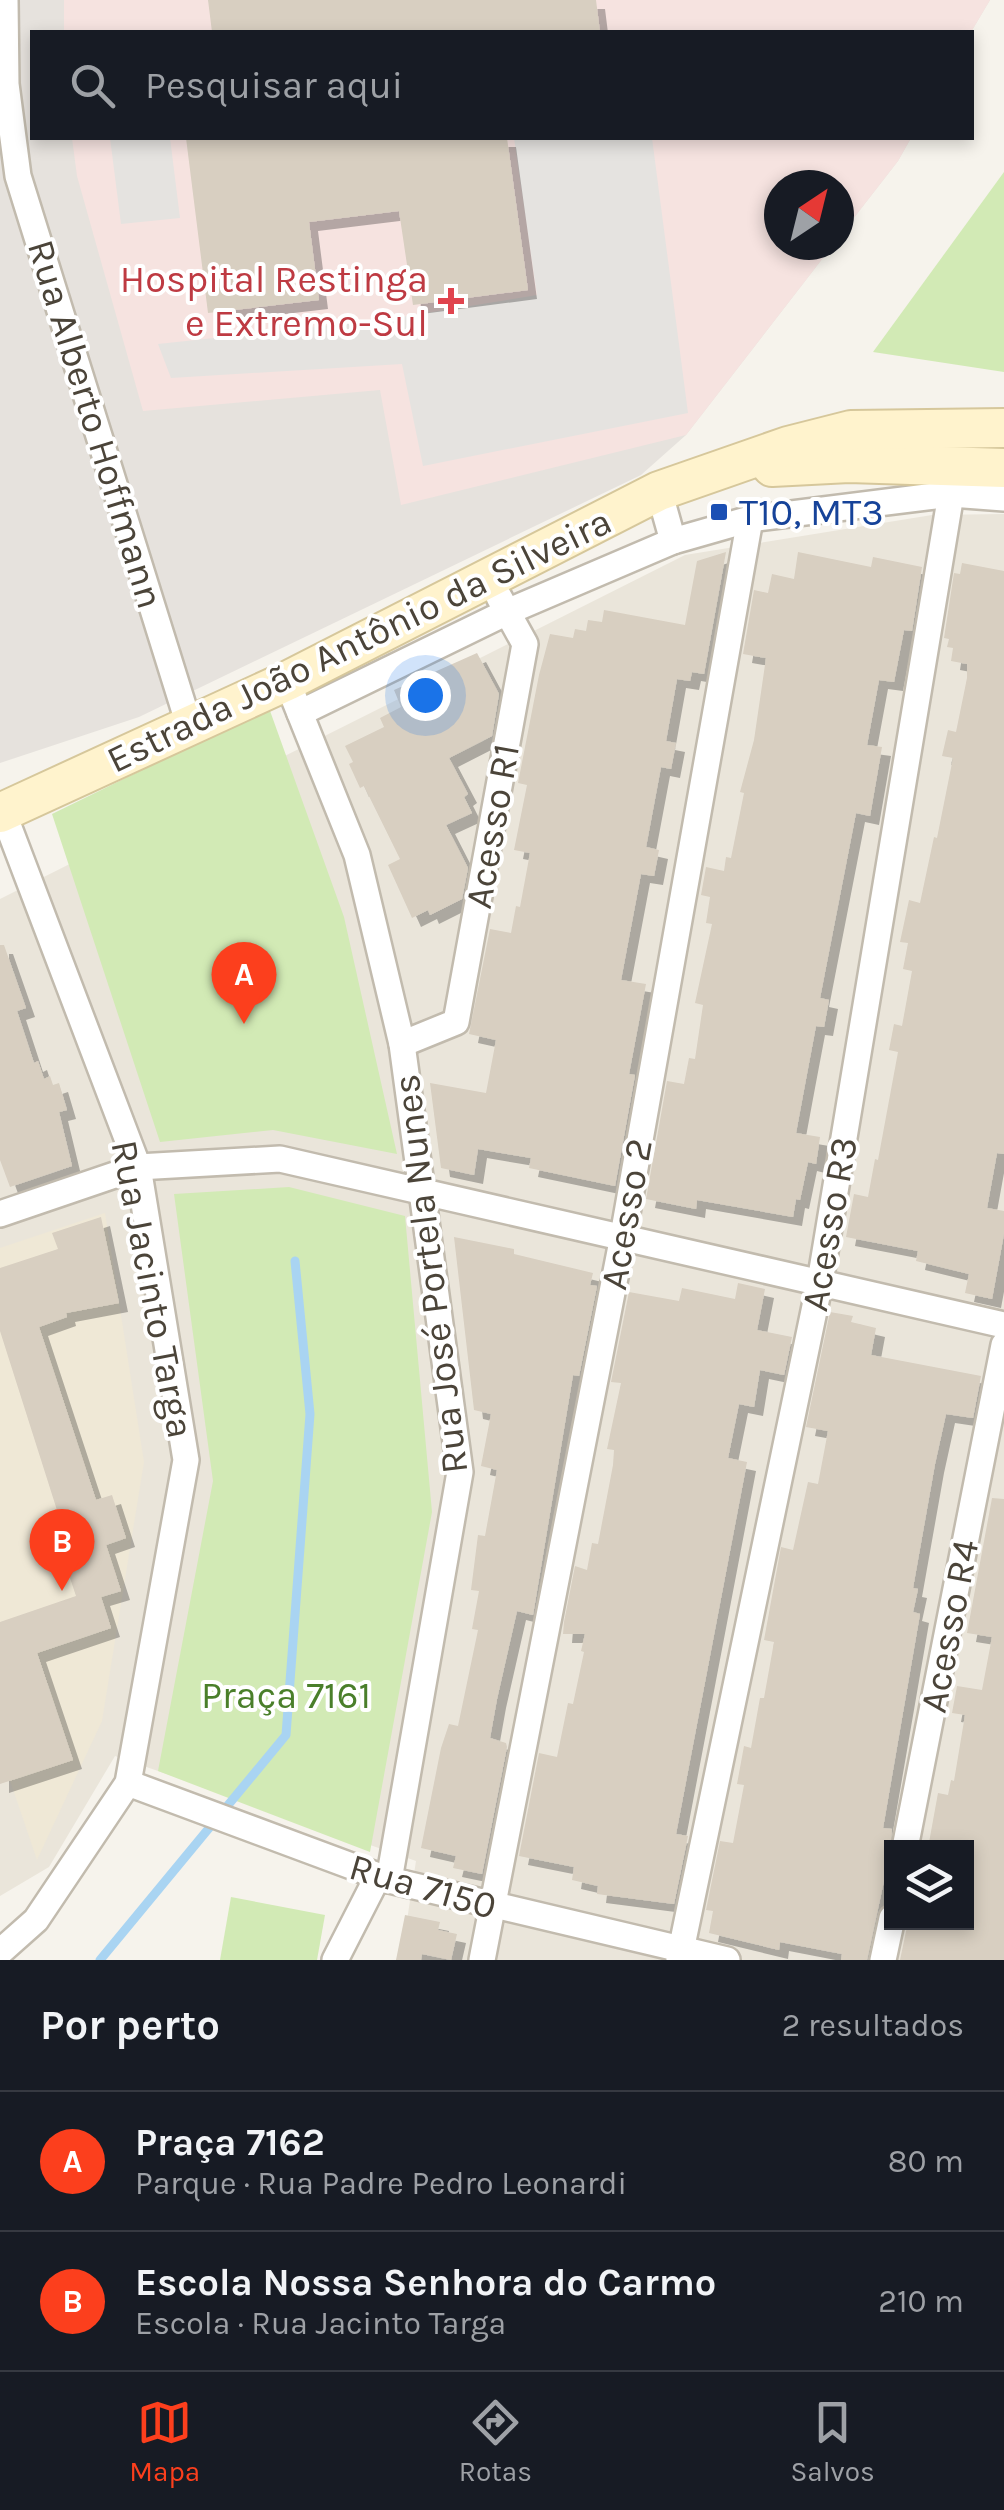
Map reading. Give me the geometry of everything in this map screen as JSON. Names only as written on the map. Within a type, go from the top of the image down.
[{"type":"main road","name":"Estrada João Antônio da Silveira","points":[[1,813],[190,728],[294,697],[498,595],[659,491],[788,446],[851,430],[1004,428]]},
{"type":"main road","name":"Estrada João Antônio da Silveira","points":[[719,471],[849,463],[1004,468]]},
{"type":"street","name":"Rua Alberto Hoffmann","points":[[5,0],[6,84],[18,176],[190,728]]},
{"type":"street","points":[[659,491],[673,541]]},
{"type":"street","name":"Estrada João Antônio da Silveira","points":[[498,595],[750,518],[951,494],[1004,498]]},
{"type":"street","name":"Acesso R3","points":[[680,1955],[820,1282],[951,494]]},
{"type":"street","name":"Acesso 2","points":[[482,1960],[623,1236],[750,518]]},
{"type":"street","name":"Acesso R1","points":[[402,1044],[456,1022],[525,644],[498,595]]},
{"type":"street","name":"Rua José Portela Nunes","points":[[294,697],[356,856],[402,1044],[460,1472],[384,1878],[334,1960]]},
{"type":"street","name":"Rua Jacinto Targa","points":[[1,813],[9,856],[138,1168],[186,1460],[128,1783]]},
{"type":"street","points":[[0,1214],[138,1168],[280,1158],[1004,1325]]},
{"type":"street","name":"Acesso R4","points":[[907,1840],[1004,1345]]},
{"type":"street","points":[[0,1952],[36,1920],[128,1783]]},
{"type":"street","name":"Rua 7150","points":[[128,1783],[384,1878],[680,1955],[727,1960]]},
{"type":"street","points":[[883,1960],[889,1930]]},
{"type":"shaded area","points":[[0,0],[990,0],[972,30],[30,30],[30,140],[910,140],[854,218],[854,170],[764,170],[764,260],[821,260],[686,435],[641,475],[139,717],[0,763]]},
{"type":"shaded area","points":[[64,0],[990,0],[972,30],[64,30]]},
{"type":"shaded area","name":"Hospital Restinga e Extremo-Sul","points":[[72,140],[910,140],[854,218],[854,170],[764,170],[764,260],[821,260],[686,435],[401,505],[380,390],[143,411],[77,176]]},
{"type":"shaded area","points":[[110,140],[170,140],[180,218],[121,224]]},
{"type":"shaded area","points":[[514,140],[652,140],[688,413],[423,466],[402,364],[171,378],[158,344],[383,320],[537,295]]},
{"type":"shaded area","points":[[1004,514],[1004,1960],[401,1960],[416,1861],[115,1756],[49,1867],[0,1896],[0,899],[685,555],[932,515]]},
{"type":"shaded area","points":[[105,1213],[144,1462],[102,1721],[37,1860],[0,1751],[0,1248]]},
{"type":"green space","points":[[1004,172],[1004,372],[873,352]]},
{"type":"green space","points":[[269,708],[344,917],[397,1154],[273,1130],[160,1142],[52,814]]},
{"type":"green space","name":"Praça 7161","points":[[289,1187],[405,1216],[432,1512],[370,1852],[158,1771],[213,1481],[174,1194]]},
{"type":"green space","points":[[231,1897],[325,1915],[317,1960],[220,1960]]},
{"type":"building","points":[[208,0],[596,0],[600,30],[212,30]]},
{"type":"building","points":[[186,140],[507,140],[528,290],[413,305],[399,211],[309,222],[319,300],[208,313]]},
{"type":"building","points":[[726,552],[704,674],[692,672],[690,681],[677,679],[666,741],[676,743],[671,769],[661,767],[646,847],[659,850],[654,876],[641,874],[621,980],[646,984],[629,1074],[635,1075],[615,1186],[529,1168],[531,1158],[478,1149],[474,1175],[441,1168],[430,1083],[486,1093],[496,1040],[469,1034],[490,929],[511,933],[516,906],[520,907],[530,853],[514,850],[527,785],[518,783],[550,634],[573,638],[575,629],[586,631],[588,620],[602,622],[604,610],[685,625],[697,561]]},
{"type":"building","points":[[798,552],[871,567],[873,557],[922,567],[912,631],[904,630],[894,682],[879,680],[867,745],[882,747],[870,816],[856,813],[820,998],[829,1000],[824,1027],[816,1026],[796,1133],[820,1137],[816,1164],[808,1162],[793,1217],[697,1200],[696,1209],[646,1199],[667,1081],[684,1084],[689,1058],[695,1059],[703,1005],[695,1003],[712,924],[706,923],[710,897],[701,895],[706,867],[724,871],[726,857],[731,858],[744,793],[740,792],[754,740],[766,658],[743,654],[754,590],[768,593],[772,574],[794,579]]},
{"type":"building","points":[[962,563],[1004,571],[1004,1154],[997,1153],[987,1208],[1004,1211],[1004,1234],[992,1299],[965,1293],[969,1274],[916,1261],[918,1251],[846,1237],[854,1194],[868,1197],[875,1159],[878,1160],[898,1052],[889,1050],[894,1024],[902,1026],[912,971],[903,969],[908,943],[900,942],[909,900],[920,903],[934,837],[937,838],[953,758],[942,756],[948,730],[956,732],[967,678],[967,664],[951,661],[953,648],[947,647],[949,639],[944,638],[954,573],[960,574]]},
{"type":"building","points":[[477,653],[499,694],[492,736],[449,758],[468,794],[464,797],[472,813],[446,825],[468,868],[462,899],[430,915],[428,910],[412,918],[388,865],[400,859],[364,786],[360,788],[345,746],[384,727],[380,718],[401,707],[394,690]]},
{"type":"building","points":[[0,945],[4,945],[26,1008],[17,1011],[34,1063],[38,1061],[44,1079],[50,1076],[53,1085],[59,1083],[67,1110],[59,1112],[72,1166],[10,1187],[0,1160]]},
{"type":"building","points":[[101,1217],[119,1303],[66,1313],[67,1317],[39,1327],[96,1500],[112,1495],[126,1538],[106,1545],[121,1591],[101,1597],[111,1628],[37,1653],[73,1760],[0,1784],[0,1622],[76,1596],[62,1554],[70,1551],[0,1331],[0,1268],[58,1249],[52,1233]]},
{"type":"building","points":[[454,1237],[514,1249],[514,1254],[593,1273],[590,1285],[597,1286],[579,1376],[573,1375],[533,1615],[517,1611],[497,1699],[490,1738],[506,1743],[507,1747],[482,1874],[453,1868],[456,1856],[421,1848],[441,1748],[449,1724],[458,1726],[478,1630],[472,1629],[479,1591],[471,1590],[478,1535],[485,1536],[497,1470],[481,1466],[491,1414],[474,1410]]},
{"type":"building","points":[[738,1283],[765,1289],[757,1330],[792,1337],[784,1375],[760,1370],[754,1407],[739,1404],[728,1458],[747,1462],[676,1834],[688,1836],[674,1904],[597,1894],[598,1886],[572,1880],[574,1867],[519,1856],[539,1753],[557,1757],[584,1652],[581,1651],[585,1634],[563,1634],[564,1622],[575,1566],[587,1570],[592,1543],[598,1544],[613,1465],[614,1450],[607,1449],[621,1383],[611,1382],[629,1292],[679,1301],[682,1288],[735,1299]]},
{"type":"building","points":[[830,1312],[853,1316],[851,1322],[876,1328],[871,1355],[981,1376],[973,1418],[946,1414],[935,1464],[913,1588],[918,1589],[913,1612],[920,1614],[883,1828],[892,1829],[891,1840],[884,1840],[884,1881],[867,1960],[841,1960],[842,1954],[780,1942],[779,1950],[709,1933],[713,1911],[706,1910],[720,1841],[733,1843],[744,1785],[737,1784],[744,1746],[751,1748],[760,1698],[764,1698],[774,1642],[764,1640],[781,1547],[793,1550],[808,1482],[818,1484],[828,1431],[806,1427]]},
{"type":"building","points":[[992,1498],[1004,1499],[1004,1960],[900,1960],[906,1930],[974,1930],[974,1840],[929,1840],[938,1793],[948,1795],[951,1780],[954,1781],[965,1715],[952,1713],[957,1686],[982,1690],[992,1637],[967,1633]]},
{"type":"building","points":[[405,1915],[440,1922],[438,1930],[457,1934],[451,1960],[422,1954],[421,1960],[396,1960]]},
{"type":"waterway","points":[[100,1960],[286,1735],[310,1414],[295,1261]]},
{"type":"place","name":"Hospital Restinga e Extremo-Sul","points":[[451,301]]},
{"type":"place","name":"T10, MT3","points":[[719,512]]},
{"type":"place","name":"Praça 7162","points":[[244,1024]]},
{"type":"place","name":"Escola Nossa Senhora do Carmo","points":[[62,1591]]}]
